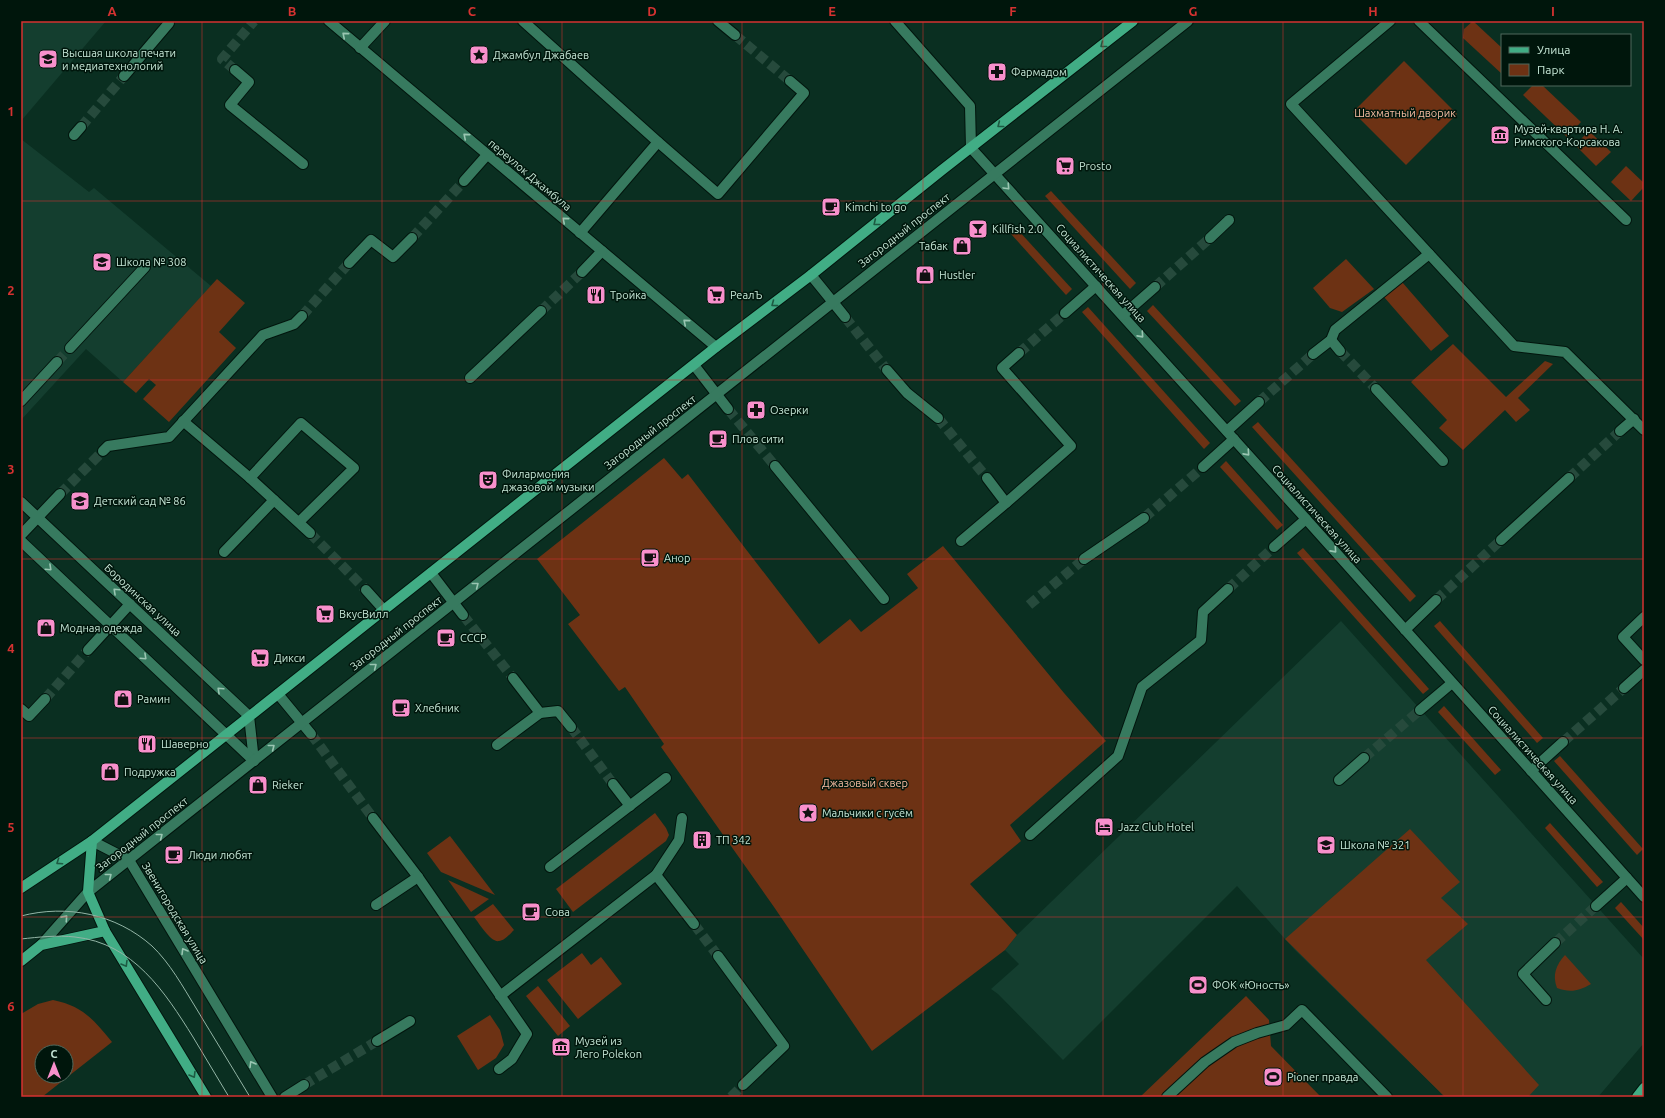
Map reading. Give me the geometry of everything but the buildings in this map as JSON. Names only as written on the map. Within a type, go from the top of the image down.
[{"type":"main road","name":"Загородный проспект","points":[[21,888],[92,841],[716,347],[811,275],[1133,21]]},
{"type":"main road","points":[[92,841],[88,892],[105,931],[206,1097]]},
{"type":"main road","name":"Загородный проспект","points":[[21,961],[41,944],[105,931]]},
{"type":"main road","points":[[1637,1097],[1644,1088]]},
{"type":"street","name":"переулок Джамбула","points":[[328,21],[716,347]]},
{"type":"street","points":[[360,48],[385,21]]},
{"type":"street","points":[[523,21],[718,194],[804,93],[790,81]]},
{"type":"street","points":[[718,21],[735,35]]},
{"type":"street","points":[[895,21],[970,106],[971,148]]},
{"type":"street","name":"Загородный проспект","points":[[41,944],[88,892],[994,173],[1188,21]]},
{"type":"street","points":[[1390,21],[1291,104],[1391,215],[1514,346],[1566,352],[1644,430]]},
{"type":"street","points":[[1419,21],[1626,220]]},
{"type":"street","points":[[124,76],[169,23]]},
{"type":"street","points":[[235,70],[249,82],[230,105],[303,164]]},
{"type":"street","points":[[580,233],[658,142]]},
{"type":"street","name":"Социалистическая улица","points":[[971,148],[1123,315],[1644,897]]},
{"type":"street","points":[[464,181],[487,154]]},
{"type":"street","points":[[1210,238],[1229,220]]},
{"type":"street","points":[[349,263],[371,240],[393,257],[412,238]]},
{"type":"street","points":[[582,272],[602,251]]},
{"type":"street","points":[[1313,354],[1331,340],[1335,330],[1429,254]]},
{"type":"street","points":[[70,348],[145,267]]},
{"type":"street","points":[[811,275],[845,317]]},
{"type":"street","points":[[1065,313],[1096,286]]},
{"type":"street","points":[[1123,315],[1155,287]]},
{"type":"street","points":[[470,378],[541,310]]},
{"type":"street","points":[[103,451],[108,446],[169,437],[264,335],[294,324],[302,316]]},
{"type":"street","points":[[1331,340],[1340,351]]},
{"type":"street","points":[[961,541],[1071,446],[1002,368],[1019,353]]},
{"type":"street","points":[[21,401],[57,362]]},
{"type":"street","points":[[694,365],[728,409]]},
{"type":"street","points":[[887,370],[907,393],[938,418]]},
{"type":"street","points":[[1376,389],[1443,461]]},
{"type":"street","points":[[1227,431],[1258,402]]},
{"type":"street","points":[[1620,431],[1634,419]]},
{"type":"street","points":[[183,421],[250,478],[310,533]]},
{"type":"street","points":[[250,478],[302,423],[354,468],[299,522]]},
{"type":"street","points":[[1203,467],[1234,439]]},
{"type":"street","points":[[775,466],[884,599]]},
{"type":"street","points":[[987,478],[1006,503]]},
{"type":"street","points":[[1502,540],[1570,478]]},
{"type":"street","points":[[21,535],[60,494]]},
{"type":"street","points":[[224,552],[274,500]]},
{"type":"street","name":"Бородинская улица","points":[[21,502],[249,716]]},
{"type":"street","points":[[1084,559],[1144,518]]},
{"type":"street","points":[[1274,547],[1306,519]]},
{"type":"street","points":[[21,541],[254,761]]},
{"type":"street","points":[[431,573],[463,616]]},
{"type":"street","points":[[1030,835],[1118,756],[1142,687],[1201,640],[1203,612],[1228,589]]},
{"type":"street","points":[[366,590],[384,610]]},
{"type":"street","points":[[1405,630],[1436,600]]},
{"type":"street","points":[[88,650],[130,604]]},
{"type":"street","points":[[1644,617],[1623,637],[1644,660]]},
{"type":"street","points":[[1624,688],[1644,670]]},
{"type":"street","points":[[513,678],[540,713]]},
{"type":"street","points":[[1420,710],[1452,683]]},
{"type":"street","points":[[278,694],[310,734]]},
{"type":"street","points":[[21,709],[29,716],[45,699]]},
{"type":"street","points":[[497,745],[540,713],[558,711],[571,727]]},
{"type":"street","points":[[249,716],[254,761]]},
{"type":"street","points":[[1531,771],[1563,742]]},
{"type":"street","points":[[1339,780],[1364,758]]},
{"type":"street","points":[[550,867],[666,778]]},
{"type":"street","points":[[613,784],[630,806]]},
{"type":"street","points":[[373,818],[418,877],[527,1034],[512,1059],[499,1069]]},
{"type":"street","points":[[500,996],[656,875],[679,840],[682,818]]},
{"type":"street","name":"Звенигородская улица","points":[[92,841],[129,860],[272,1097]]},
{"type":"street","points":[[656,875],[694,924]]},
{"type":"street","points":[[376,905],[418,877]]},
{"type":"street","points":[[1596,906],[1627,878]]},
{"type":"street","points":[[1546,1000],[1523,974],[1555,944]]},
{"type":"street","points":[[718,956],[784,1046],[743,1085]]},
{"type":"street","points":[[1166,1097],[1205,1062],[1234,1042],[1257,1033],[1286,1025],[1302,1010],[1387,1097]]},
{"type":"street","points":[[376,1041],[410,1021]]},
{"type":"street","points":[[285,1097],[304,1085]]},
{"type":"shaded area","name":"Высшая школа печати и медиатехнологий","points":[[21,21],[106,21],[21,121]]},
{"type":"shaded area","name":"Школа № 308","points":[[21,139],[89,192],[94,188],[211,286],[123,382],[86,349],[21,420]]},
{"type":"shaded area","name":"Школа № 321","points":[[1341,621],[1644,959],[1644,1043],[1598,1097],[1445,1097],[1295,950],[1237,886],[1063,1060],[998,994],[991,989],[1019,964],[1005,950],[1017,935]]},
{"type":"green space","points":[[1473,21],[1501,47],[1501,73],[1463,38],[1464,29]]},
{"type":"green space","name":"Шахматный дворик","points":[[1404,61],[1457,114],[1406,165],[1353,112]]},
{"type":"green space","points":[[1532,86],[1543,86],[1581,122],[1567,137],[1523,95]]},
{"type":"green space","points":[[1589,131],[1611,152],[1596,166],[1575,145]]},
{"type":"green space","points":[[1626,166],[1644,183],[1644,187],[1631,201],[1611,182]]},
{"type":"green space","points":[[1051,191],[1136,283],[1130,289],[1045,196]]},
{"type":"green space","points":[[1017,229],[1072,289],[1066,295],[1011,234]]},
{"type":"green space","points":[[1346,259],[1374,289],[1342,312],[1330,308],[1313,288]]},
{"type":"green space","points":[[217,279],[245,303],[219,332],[236,348],[169,422],[143,399],[156,385],[149,379],[136,393],[123,382]]},
{"type":"green space","points":[[1402,282],[1449,336],[1431,351],[1384,297]]},
{"type":"green space","points":[[1153,305],[1241,401],[1235,406],[1147,311]]},
{"type":"green space","points":[[1088,307],[1210,443],[1204,449],[1082,312]]},
{"type":"green space","points":[[1453,344],[1506,397],[1545,361],[1553,364],[1518,398],[1530,410],[1516,422],[1505,410],[1463,450],[1439,428],[1447,420],[1411,382]]},
{"type":"green space","points":[[1258,422],[1416,596],[1410,602],[1252,427]]},
{"type":"green space","name":"Джазовый сквер","points":[[664,458],[682,479],[688,474],[819,644],[850,619],[861,632],[918,588],[907,574],[943,546],[1064,693],[1106,741],[1010,825],[1021,841],[970,884],[1017,935],[1005,950],[872,1051],[774,907],[661,747],[664,744],[625,687],[619,691],[568,624],[580,615],[537,559]]},
{"type":"green space","points":[[1226,461],[1283,525],[1277,530],[1220,467]]},
{"type":"green space","points":[[1303,548],[1429,689],[1423,694],[1297,553]]},
{"type":"green space","points":[[1440,621],[1543,738],[1537,743],[1434,626]]},
{"type":"green space","points":[[1444,706],[1501,770],[1495,775],[1438,712]]},
{"type":"green space","points":[[1560,756],[1643,849],[1637,855],[1554,761]]},
{"type":"green space","points":[[655,813],[666,828],[669,835],[666,841],[573,912],[556,889]]},
{"type":"green space","points":[[1550,823],[1603,882],[1597,887],[1545,828]]},
{"type":"green space","points":[[1410,829],[1460,882],[1441,898],[1468,924],[1426,960],[1539,1085],[1528,1097],[1445,1097],[1285,939]]},
{"type":"green space","points":[[450,836],[495,895],[441,872],[427,853]]},
{"type":"green space","points":[[448,880],[489,899],[471,912]]},
{"type":"green space","points":[[1621,902],[1644,928],[1644,940],[1615,908]]},
{"type":"green space","points":[[493,904],[514,930],[501,941],[492,939],[474,917]]},
{"type":"green space","points":[[582,953],[591,965],[601,957],[622,984],[578,1019],[547,980]]},
{"type":"green space","points":[[1565,955],[1591,984],[1574,990],[1557,988],[1555,974],[1559,963]]},
{"type":"green space","points":[[538,986],[570,1026],[558,1036],[526,996]]},
{"type":"green space","points":[[1246,996],[1269,1020],[1271,1046],[1321,1097],[1140,1097]]},
{"type":"green space","points":[[53,1000],[63,1003],[80,1010],[87,1015],[112,1042],[74,1072],[74,1044],[34,1044],[34,1084],[59,1084],[42,1097],[21,1097],[21,1014],[38,1004]]},
{"type":"green space","points":[[490,1015],[500,1030],[504,1045],[496,1058],[478,1070],[457,1036]]},
{"type":"tunnel","points":[[235,70],[222,59],[254,21]]},
{"type":"tunnel","points":[[735,35],[790,81]]},
{"type":"tunnel","points":[[81,127],[124,76]]},
{"type":"tunnel","points":[[412,238],[464,181]]},
{"type":"tunnel","points":[[1155,287],[1210,238]]},
{"type":"tunnel","points":[[302,316],[349,263]]},
{"type":"tunnel","points":[[541,311],[582,272]]},
{"type":"tunnel","points":[[1019,353],[1065,313]]},
{"type":"tunnel","points":[[845,317],[887,370]]},
{"type":"tunnel","points":[[57,362],[70,348]]},
{"type":"tunnel","points":[[1340,351],[1376,389]]},
{"type":"tunnel","points":[[1259,402],[1313,354]]},
{"type":"tunnel","points":[[728,409],[775,466]]},
{"type":"tunnel","points":[[938,418],[987,478]]},
{"type":"tunnel","points":[[1569,478],[1620,431]]},
{"type":"tunnel","points":[[60,494],[103,451]]},
{"type":"tunnel","points":[[1144,518],[1203,467]]},
{"type":"tunnel","points":[[310,533],[366,590]]},
{"type":"tunnel","points":[[1436,600],[1501,540]]},
{"type":"tunnel","points":[[1228,589],[1274,547]]},
{"type":"tunnel","points":[[1029,605],[1084,559]]},
{"type":"tunnel","points":[[463,615],[513,678]]},
{"type":"tunnel","points":[[45,699],[88,650]]},
{"type":"tunnel","points":[[1563,742],[1624,688]]},
{"type":"tunnel","points":[[1364,758],[1420,710]]},
{"type":"tunnel","points":[[571,727],[613,784]]},
{"type":"tunnel","points":[[311,734],[373,818]]},
{"type":"tunnel","points":[[1555,943],[1596,906]]},
{"type":"tunnel","points":[[694,924],[718,956]]},
{"type":"tunnel","points":[[304,1085],[377,1041]]},
{"type":"tunnel","points":[[731,1097],[743,1085]]},
{"type":"tram line","points":[[21,916],[56,911],[90,914],[123,926],[152,946],[165,960],[176,976],[250,1097]]},
{"type":"tram line","points":[[21,939],[55,936],[75,937],[96,941],[114,949],[130,959],[159,987],[171,1003],[229,1097]]},
{"type":"place","name":"Джамбул Джабаев","points":[[479,55]]},
{"type":"place","name":"Высшая школа печати и медиатехнологий","points":[[48,59]]},
{"type":"place","name":"Фармадом","points":[[997,72]]},
{"type":"place","name":"Музей-квартира Н. А. Римского-Корсакова","points":[[1500,135]]},
{"type":"place","name":"Prosto","points":[[1065,166]]},
{"type":"place","name":"Kimchi to go","points":[[831,207]]},
{"type":"place","name":"Killfish 2.0","points":[[978,229]]},
{"type":"place","name":"Табак","points":[[962,246]]},
{"type":"place","name":"Школа № 308","points":[[102,262]]},
{"type":"place","name":"Hustler","points":[[925,275]]},
{"type":"place","name":"Тройка","points":[[596,295]]},
{"type":"place","name":"РеалЪ","points":[[716,295]]},
{"type":"place","name":"Озерки","points":[[756,410]]},
{"type":"place","name":"Плов сити","points":[[718,439]]},
{"type":"place","name":"Филармония джазовой музыки","points":[[488,480]]},
{"type":"place","name":"Детский сад № 86","points":[[80,501]]},
{"type":"place","name":"Анор","points":[[650,558]]},
{"type":"place","name":"ВкусВилл","points":[[325,614]]},
{"type":"place","name":"Модная одежда","points":[[46,628]]},
{"type":"place","name":"СССР","points":[[446,638]]},
{"type":"place","name":"Дикси","points":[[260,658]]},
{"type":"place","name":"Рамин","points":[[123,699]]},
{"type":"place","name":"Хлебник","points":[[401,708]]},
{"type":"place","name":"Шаверно","points":[[147,744]]},
{"type":"place","name":"Подружка","points":[[110,772]]},
{"type":"place","name":"Rieker","points":[[258,785]]},
{"type":"place","name":"Мальчики с гусём","points":[[808,813]]},
{"type":"place","name":"Jazz Club Hotel","points":[[1104,827]]},
{"type":"place","name":"ТП 342","points":[[702,840]]},
{"type":"place","name":"Школа № 321","points":[[1326,845]]},
{"type":"place","name":"Люди любят","points":[[174,855]]},
{"type":"place","name":"Сова","points":[[531,912]]},
{"type":"place","name":"ФОК «Юность»","points":[[1198,985]]},
{"type":"place","name":"Музей из Лего Polekon","points":[[561,1047]]},
{"type":"place","name":"Pioner правда","points":[[1273,1077]]}]
